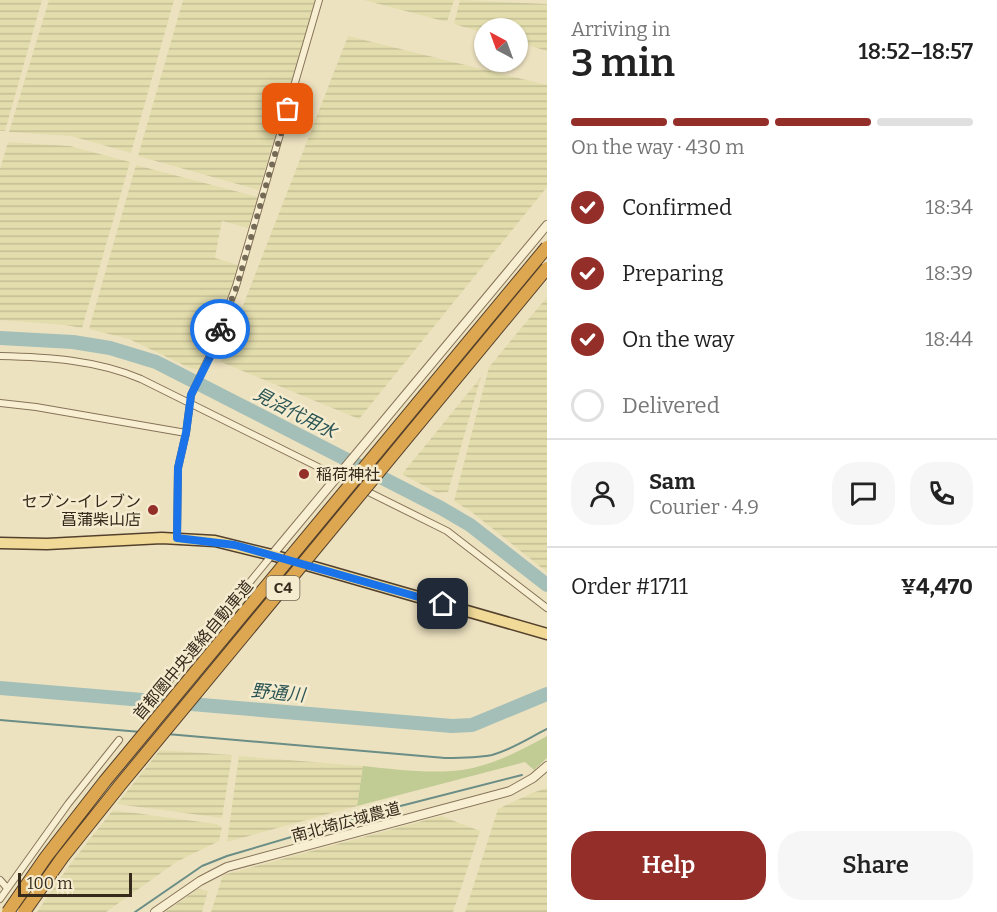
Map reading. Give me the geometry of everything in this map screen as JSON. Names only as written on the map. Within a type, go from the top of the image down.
[{"type":"highway","name":"首都圏中央連絡自動車道","points":[[6,912],[105,781],[547,247]]},
{"type":"highway","name":"首都圏中央連絡自動車道","points":[[24,912],[62,858],[121,783],[547,268]]},
{"type":"main road","points":[[0,543],[47,544],[177,538],[215,541],[272,555],[547,634]]},
{"type":"street","points":[[177,538],[178,468],[191,395],[213,351],[237,286],[319,0]]},
{"type":"street","points":[[170,681],[337,476],[547,225]]},
{"type":"street","points":[[0,356],[31,356],[75,361],[131,375],[447,531],[547,608]]},
{"type":"street","points":[[0,403],[186,433]]},
{"type":"street","points":[[6,912],[0,901],[7,888],[71,799],[119,740]]},
{"type":"street","name":"南北埼広域農道","points":[[155,912],[200,881],[227,867],[510,791],[533,778],[547,766]]},
{"type":"street","points":[[0,880],[7,888]]},
{"type":"shaded area","points":[[0,0],[42,0],[5,131],[0,131]]},
{"type":"shaded area","points":[[49,0],[174,0],[131,153],[71,136],[9,132]]},
{"type":"shaded area","points":[[183,0],[315,0],[259,190],[138,156]]},
{"type":"shaded area","points":[[364,0],[454,0],[447,22]]},
{"type":"shaded area","points":[[460,0],[547,4],[547,51],[528,45],[528,18],[474,18],[474,30],[454,24]]},
{"type":"shaded area","points":[[348,36],[474,67],[474,72],[494,72],[547,85],[547,187],[359,419],[221,362]]},
{"type":"shaded area","points":[[8,142],[70,146],[130,162],[82,328],[0,320],[0,169]]},
{"type":"shaded area","points":[[136,165],[258,197],[248,228],[222,221],[215,258],[238,265],[199,370],[190,368],[129,339],[89,329]]},
{"type":"shaded area","points":[[547,297],[547,572],[473,513],[454,501],[489,367]]},
{"type":"shaded area","points":[[481,377],[448,492],[437,493],[402,474]]},
{"type":"shaded area","points":[[160,750],[232,755],[222,818],[117,804]]},
{"type":"shaded area","points":[[239,756],[363,766],[357,806],[227,842]]},
{"type":"shaded area","points":[[547,788],[547,912],[465,912],[498,809]]},
{"type":"shaded area","points":[[113,810],[216,824],[222,827],[219,841],[178,861],[106,912],[37,912],[71,863]]},
{"type":"shaded area","points":[[441,816],[480,831],[453,912],[211,912],[223,875]]},
{"type":"shaded area","points":[[198,889],[208,891],[202,912],[165,912]]},
{"type":"green space","points":[[547,736],[547,758],[534,770],[525,762],[357,806],[363,766],[430,771],[465,770],[501,759]]},
{"type":"waterway","name":"見沼代用水","points":[[0,338],[73,342],[110,348],[156,362],[441,508],[470,525],[547,585]]},
{"type":"waterway","name":"野通川","points":[[0,688],[452,726],[472,725],[547,694]]},
{"type":"waterway","points":[[0,720],[141,732]]},
{"type":"waterway","points":[[167,734],[457,758],[499,753],[547,729]]},
{"type":"waterway","points":[[135,912],[202,866],[227,856],[373,813],[522,775]]},
{"type":"way so far","points":[[220,329],[237,286],[288,109]]},
{"type":"place","name":"稲荷神社","points":[[304,474]]},
{"type":"place","name":"セブン-イレブン 菖蒲柴山店","points":[[153,510]]},
{"type":"route","points":[[220,329],[213,351],[191,395],[178,468],[177,538],[235,545],[443,604]]}]
